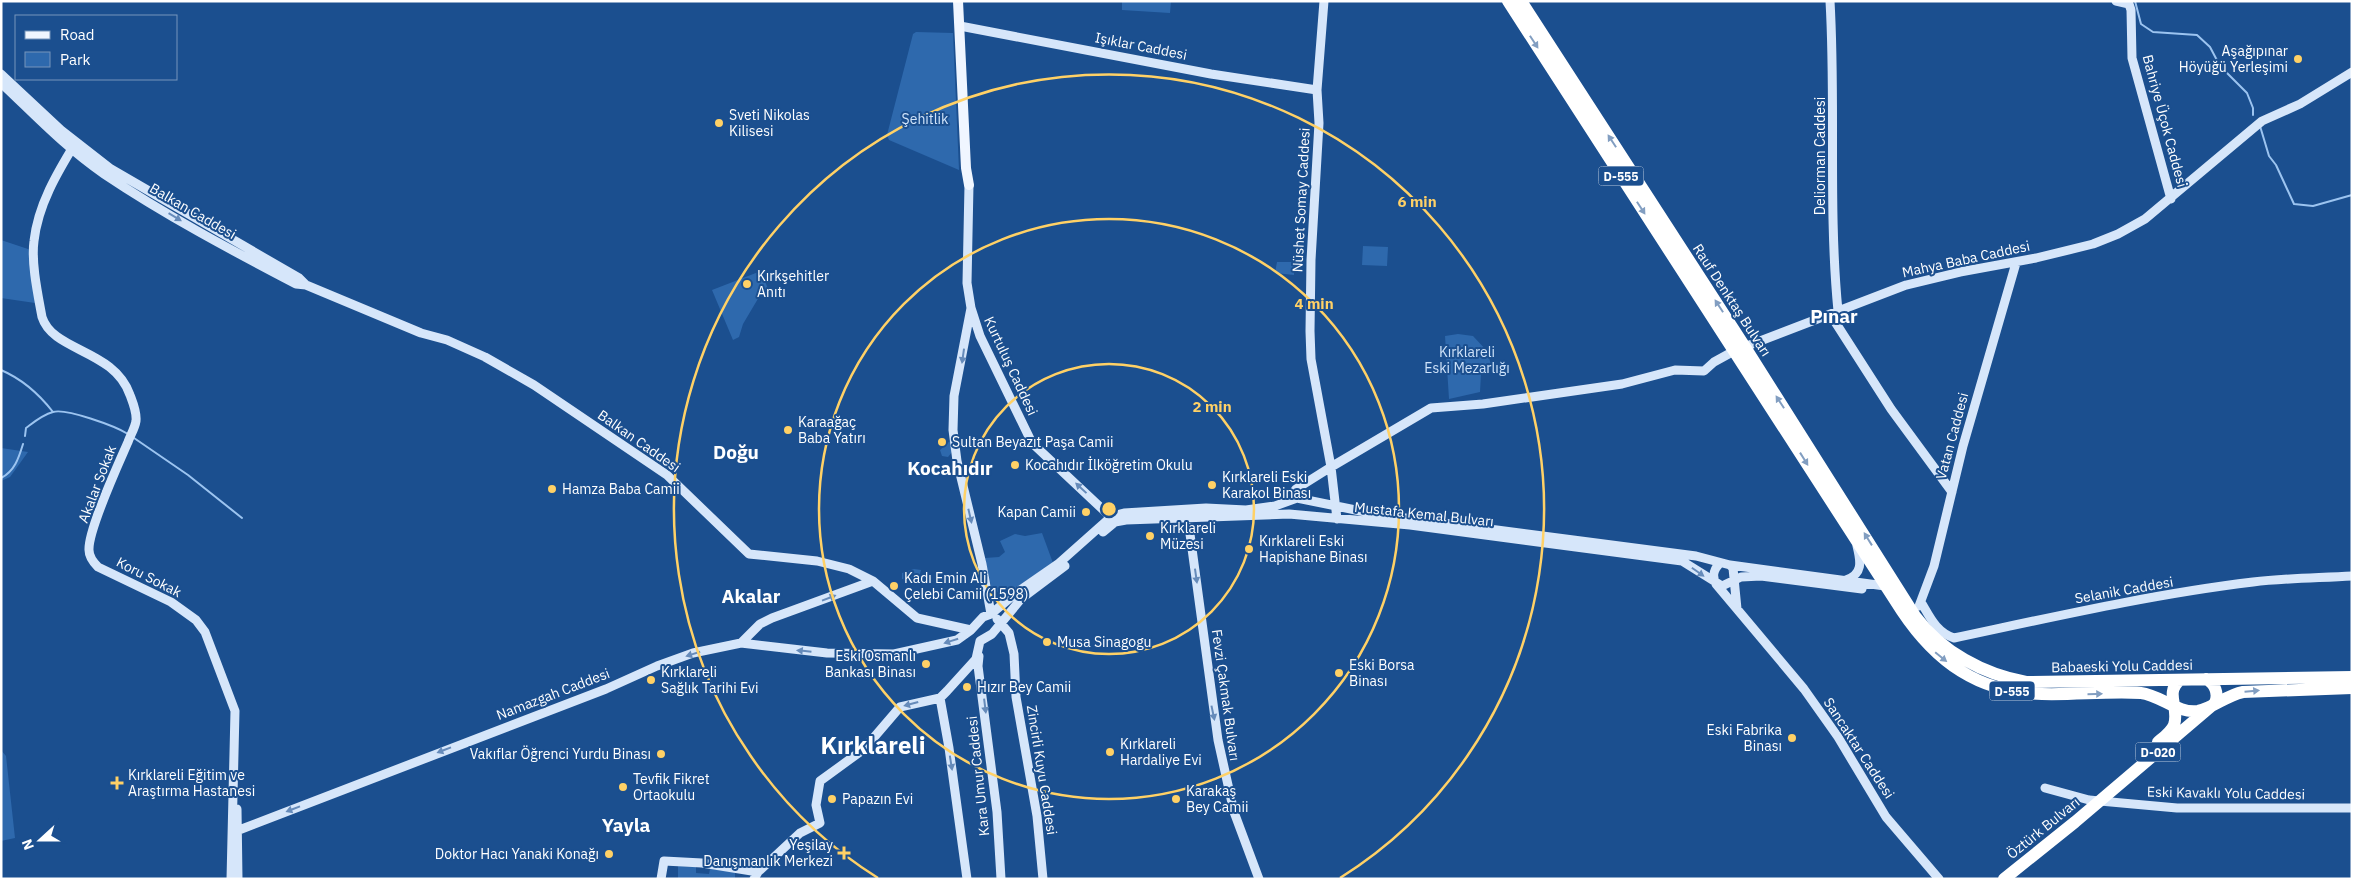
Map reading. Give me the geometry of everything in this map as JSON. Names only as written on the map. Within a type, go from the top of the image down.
[{"type":"highway","name":"Rauf Denktaş Bulvarı","points":[[1508,1],[1891,587]]},
{"type":"highway","name":"Rauf Denktaş Bulvarı","points":[[1521,1],[1856,540],[1915,616]]},
{"type":"highway","name":"Babaeski Yolu Caddesi","points":[[1891,587],[1930,648],[1956,668],[1984,683],[2029,694],[2142,694],[2156,697],[2191,711],[2203,709],[2234,694],[2252,690],[2352,688]]},
{"type":"highway","name":"Babaeski Yolu Caddesi","points":[[1915,616],[1937,640],[1959,656],[1985,671],[2006,678],[2043,683],[2352,678]]},
{"type":"highway","points":[[2206,679],[2215,688],[2217,696],[2214,703]]},
{"type":"highway","points":[[2173,705],[2172,692],[2180,680]]},
{"type":"highway","name":"Öztürk Bulvarı","points":[[1995,879],[2214,703]]},
{"type":"highway","name":"Öztürk Bulvarı","points":[[2004,879],[2170,731],[2175,722],[2173,705]]},
{"type":"main road","points":[[958,1],[963,27]]},
{"type":"main road","points":[[963,27],[965,1]]},
{"type":"main road","name":"Kurtuluş Caddesi","points":[[963,27],[966,168],[969,185]]},
{"type":"street","name":"Nüshet Somay Caddesi","points":[[1324,1],[1318,90],[1319,123],[1311,260],[1310,331],[1311,359],[1331,467],[1337,519]]},
{"type":"street","name":"Deliorman Caddesi","points":[[1830,1],[1834,105],[1834,312],[1891,409],[1952,492]]},
{"type":"street","name":"Bahriye Üçok Caddesi","points":[[2116,1],[2128,4],[2131,10],[2132,58],[2138,86],[2171,199]]},
{"type":"street","name":"Işıklar Caddesi","points":[[963,27],[1211,74],[1318,90]]},
{"type":"street","name":"Mahya Baba Caddesi","points":[[1331,467],[1431,408],[1482,404],[1605,386],[1675,370],[1704,371],[1714,362],[1834,312],[1906,285],[1960,272],[2016,263],[2093,244],[2118,234],[2145,219],[2262,121],[2306,100],[2352,72]]},
{"type":"street","name":"Balkan Caddesi","points":[[1,74],[104,174],[296,284],[306,285],[421,333],[447,340],[484,357],[534,385],[667,475],[748,554],[817,561],[849,569],[873,581],[917,618],[971,630]]},
{"type":"street","name":"Balkan Caddesi","points":[[1,83],[74,146]]},
{"type":"street","name":"Akalar Sokak","points":[[74,146],[42,205],[34,241],[42,317],[44,324],[51,333],[104,363],[121,375],[132,399],[136,422],[93,531],[89,545],[90,557]]},
{"type":"street","name":"Kurtuluş Caddesi","points":[[969,185],[968,283],[971,308],[980,336],[1032,443],[1114,519]]},
{"type":"street","name":"Vatan Caddesi","points":[[1915,616],[1934,566],[1987,358],[2016,263]]},
{"type":"street","points":[[971,308],[954,396],[953,430],[956,461],[982,564],[991,614]]},
{"type":"street","points":[[1289,514],[1287,501],[1296,489],[1331,467]]},
{"type":"street","name":"Mustafa Kemal Bulvarı","points":[[1187,514],[1206,508],[1246,510],[1275,506],[1297,498],[1307,499],[1375,514],[1696,556],[1730,565],[1891,587]]},
{"type":"street","points":[[1305,515],[1307,499]]},
{"type":"street","name":"Mustafa Kemal Bulvarı","points":[[1114,519],[1124,514],[1305,515],[1420,526],[1682,561],[1716,584],[1737,609]]},
{"type":"street","name":"Fevzi Çakmak Bulvarı","points":[[1187,514],[1218,740],[1234,812],[1258,879]]},
{"type":"street","points":[[741,643],[827,653],[905,653],[957,640],[971,630],[982,617],[991,614],[1114,519]]},
{"type":"street","points":[[661,879],[664,861],[702,863],[756,875],[800,833],[820,823],[816,805],[820,781],[864,749],[900,707],[940,698],[976,660],[980,641],[992,634],[999,623],[1021,599],[1057,573],[1114,519]]},
{"type":"street","points":[[1845,580],[1856,575],[1861,564],[1856,540]]},
{"type":"street","name":"Koru Sokak","points":[[90,557],[98,567],[171,602],[196,620],[205,632],[235,711],[234,775]]},
{"type":"street","points":[[1720,563],[1715,568],[1714,574],[1716,584],[1722,586],[1734,582],[1741,577],[1760,576],[1891,587]]},
{"type":"street","points":[[1730,565],[1733,568],[1737,609]]},
{"type":"street","name":"Selanik Caddesi","points":[[1921,602],[1932,622],[1943,634],[1954,638],[2103,607],[2219,587],[2256,582],[2352,576]]},
{"type":"street","points":[[741,643],[760,624],[772,618],[873,581]]},
{"type":"street","name":"Sancaktar Caddesi","points":[[1737,609],[1761,641],[1804,689],[1838,737],[1886,817],[1935,876]]},
{"type":"street","name":"Zincirli Kuyu Caddesi","points":[[991,614],[1009,633],[1014,654],[1016,697],[1037,816],[1043,879]]},
{"type":"street","points":[[971,630],[973,637],[980,641]]},
{"type":"street","name":"Kara Umur Caddesi","points":[[980,641],[978,666],[998,812],[1001,879]]},
{"type":"street","name":"Namazgah Caddesi","points":[[239,830],[606,689],[657,666],[693,653],[741,643]]},
{"type":"street","points":[[940,698],[949,748],[967,879]]},
{"type":"street","points":[[234,775],[239,830],[238,879]]},
{"type":"street","points":[[231,879],[234,775]]},
{"type":"street","name":"Eski Kavaklı Yolu Caddesi","points":[[2045,788],[2094,800],[2177,808],[2352,808]]},
{"type":"green space","points":[[1122,1],[1171,1],[1170,13],[1122,10]]},
{"type":"green space","name":"Şehitlik","points":[[916,32],[953,33],[959,170],[889,140],[887,135],[913,34]]},
{"type":"green space","points":[[1,240],[31,250],[35,303],[1,298]]},
{"type":"green space","points":[[1363,246],[1388,247],[1387,266],[1362,265]]},
{"type":"green space","points":[[1277,262],[1294,262],[1294,275],[1275,273]]},
{"type":"green space","points":[[761,271],[770,294],[759,297],[743,324],[739,337],[733,340],[712,290]]},
{"type":"green space","name":"Kırklareli Eski Mezarlığı","points":[[1458,334],[1473,336],[1487,351],[1492,368],[1481,374],[1480,392],[1449,399],[1445,336]]},
{"type":"green space","points":[[950,441],[952,452],[948,457],[942,456],[940,450]]},
{"type":"green space","points":[[1,448],[28,452],[10,477],[1,481]]},
{"type":"green space","points":[[1042,533],[1053,563],[1007,593],[992,591],[985,558],[999,557],[1005,552],[1000,541],[1015,534],[1025,536]]},
{"type":"green space","points":[[914,569],[921,570],[919,578],[902,579],[902,573]]},
{"type":"green space","points":[[1,750],[6,756],[15,838],[1,841]]},
{"type":"green space","points":[[678,866],[696,867],[696,873],[709,874],[710,869],[735,872],[735,879],[678,879]]},
{"type":"waterway","points":[[2135,1],[2141,24],[2153,32],[2197,35],[2210,47],[2220,66],[2247,93],[2253,108],[2253,115]]},
{"type":"waterway","points":[[2260,126],[2269,156],[2276,165],[2294,204],[2313,206],[2352,195]]},
{"type":"waterway","points":[[1,370],[30,388],[53,412]]},
{"type":"waterway","points":[[25,436],[26,428],[35,421],[49,413],[59,411],[90,418],[128,434]]},
{"type":"waterway","points":[[134,438],[188,475],[242,518]]},
{"type":"waterway","points":[[1,478],[13,468],[23,444]]},
{"type":"place","name":"Aşağıpınar Höyüğü Yerleşimi","points":[[2298,59]]},
{"type":"place","name":"Sveti Nikolas Kilisesi","points":[[719,123]]},
{"type":"place","name":"Kırkşehitler Anıtı","points":[[747,284]]},
{"type":"place","name":"Karaağaç Baba Yatırı","points":[[788,430]]},
{"type":"place","name":"Sultan Beyazıt Paşa Camii","points":[[942,442]]},
{"type":"place","name":"Kocahıdır İlköğretim Okulu","points":[[1015,465]]},
{"type":"place","name":"Kırklareli Eski Karakol Binası","points":[[1212,485]]},
{"type":"place","name":"Hamza Baba Camii","points":[[552,489]]},
{"type":"place","name":"Kapan Camii","points":[[1086,512]]},
{"type":"place","name":"Kırklareli Müzesi","points":[[1150,536]]},
{"type":"place","name":"Kırklareli Eski Hapishane Binası","points":[[1249,549]]},
{"type":"place","name":"Kadı Emin Ali Çelebi Camii (1598)","points":[[894,586]]},
{"type":"place","name":"Musa Sinagogu","points":[[1047,642]]},
{"type":"place","name":"Eski Osmanlı Bankası Binası","points":[[926,664]]},
{"type":"place","name":"Eski Borsa Binası","points":[[1339,673]]},
{"type":"place","name":"Kırklareli Sağlık Tarihi Evi","points":[[651,680]]},
{"type":"place","name":"Hızır Bey Camii","points":[[967,687]]},
{"type":"place","name":"Eski Fabrika Binası","points":[[1792,738]]},
{"type":"place","name":"Kırklareli Hardaliye Evi","points":[[1110,752]]},
{"type":"place","name":"Vakıflar Öğrenci Yurdu Binası","points":[[661,754]]},
{"type":"place","name":"Kırklareli Eğitim ve Araştırma Hastanesi","points":[[117,783]]},
{"type":"place","name":"Tevfik Fikret Ortaokulu","points":[[623,787]]},
{"type":"place","name":"Papazın Evi","points":[[832,799]]},
{"type":"place","name":"Karakaş Bey Camii","points":[[1176,799]]},
{"type":"place","name":"Yeşilay Danışmanlık Merkezi","points":[[844,853]]},
{"type":"place","name":"Doktor Hacı Yanaki Konağı","points":[[609,854]]},
{"type":"district","name":"Pınar","points":[[1834,316]]},
{"type":"district","name":"Doğu","points":[[736,452]]},
{"type":"district","name":"Kocahıdır","points":[[950,468]]},
{"type":"district","name":"Akalar","points":[[751,596]]},
{"type":"district","name":"Kırklareli","points":[[873,745]]},
{"type":"district","name":"Yayla","points":[[626,825]]}]
